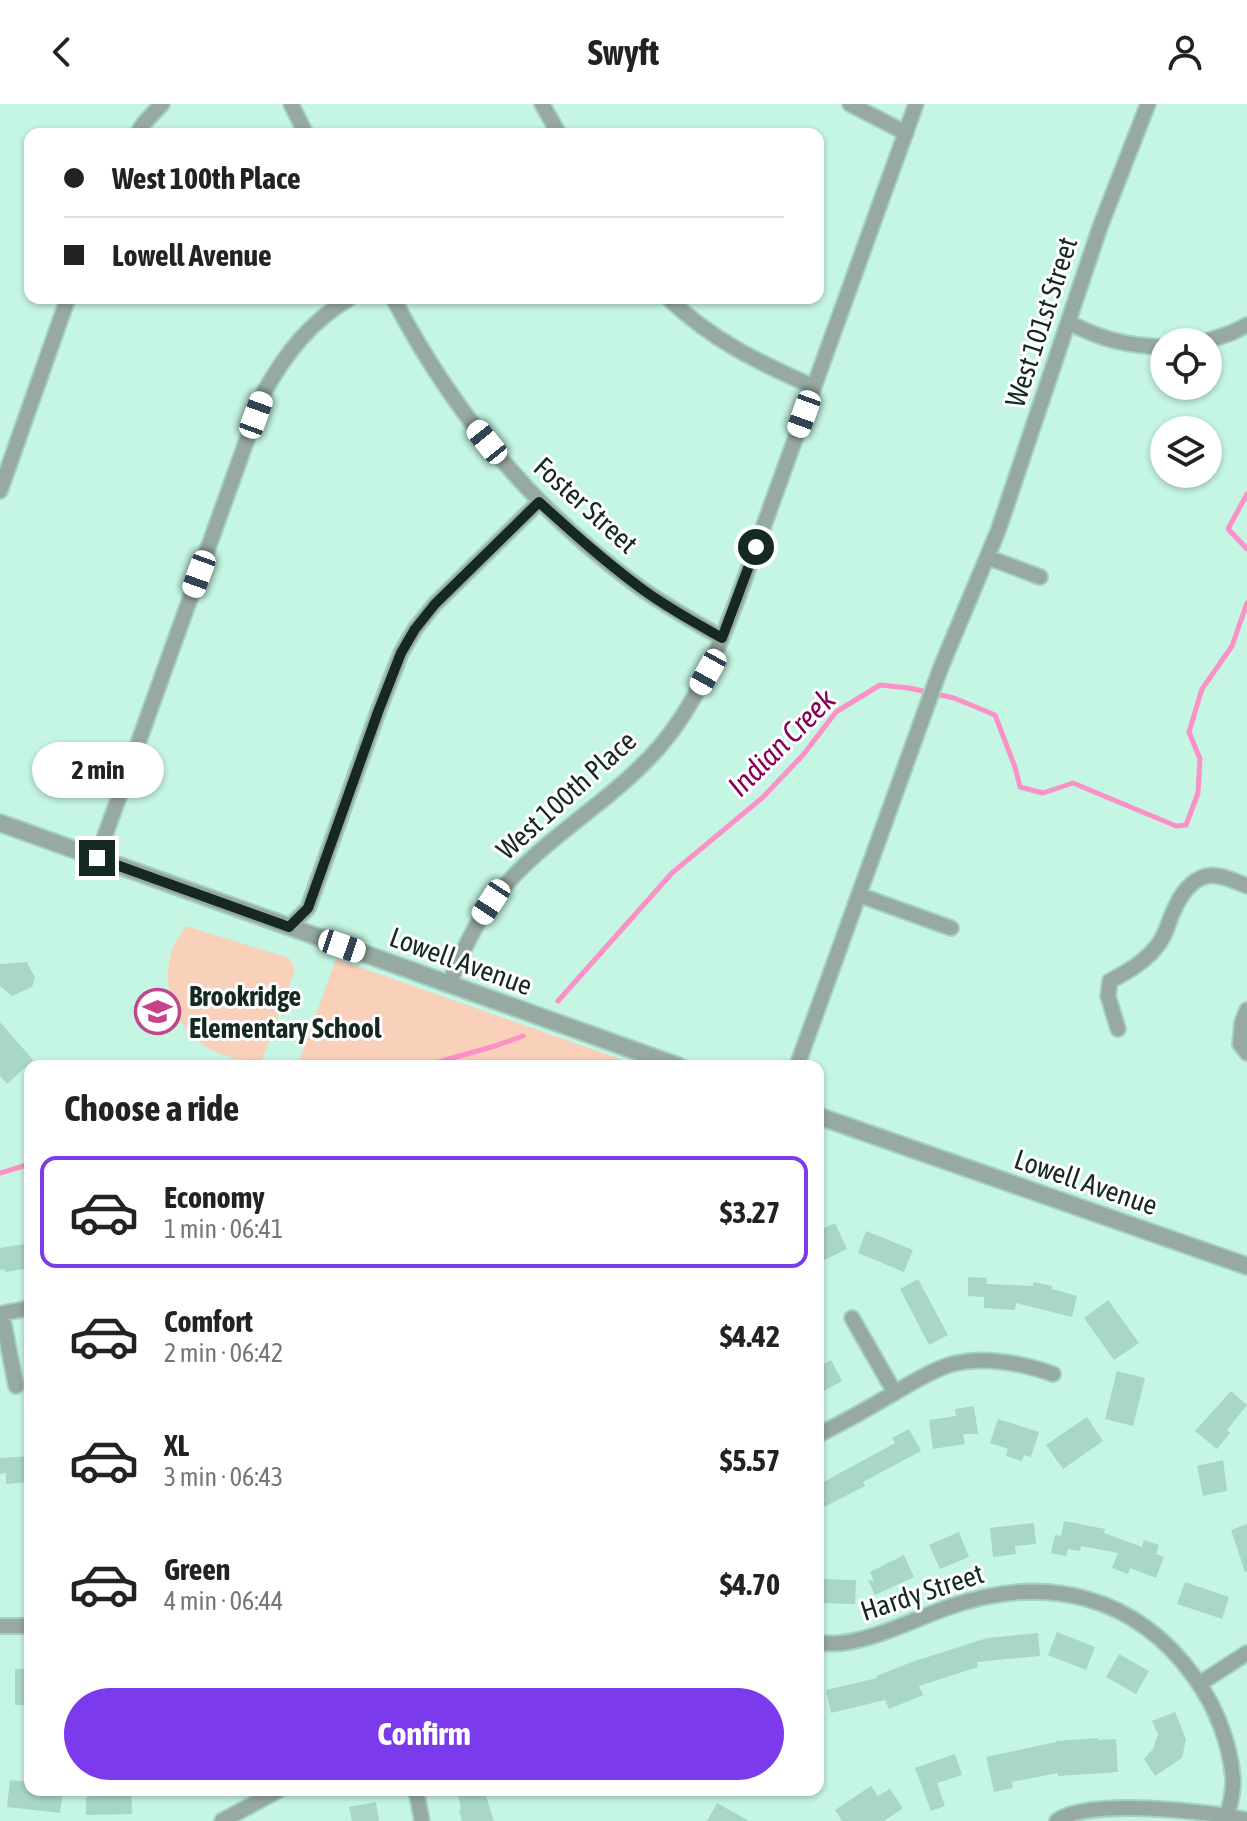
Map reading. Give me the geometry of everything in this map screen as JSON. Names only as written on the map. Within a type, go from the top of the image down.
[{"type":"street","points":[[141,128],[162,104]]},
{"type":"street","points":[[291,104],[303,128]]},
{"type":"street","points":[[542,104],[556,128]]},
{"type":"street","points":[[850,104],[906,133]]},
{"type":"street","name":"West 100th Place","points":[[449,984],[475,927],[491,902],[541,850],[631,777],[685,713],[708,672],[916,104]]},
{"type":"street","name":"West 101st Street","points":[[799,1060],[941,667],[1020,468],[1100,227],[1148,104]]},
{"type":"street","points":[[0,491],[66,304]]},
{"type":"street","points":[[97,858],[264,392],[297,341],[316,322],[342,304]]},
{"type":"street","name":"Foster Street","points":[[396,304],[436,373],[466,416],[539,502],[581,541],[638,586],[722,638]]},
{"type":"street","points":[[674,304],[715,337],[753,360],[814,387]]},
{"type":"street","points":[[1068,322],[1116,342],[1150,346]]},
{"type":"street","points":[[1222,336],[1247,325]]},
{"type":"street","points":[[289,927],[308,908],[378,712],[401,653],[415,629],[435,604],[539,502]]},
{"type":"street","points":[[987,557],[1040,577]]},
{"type":"street","name":"Lowell Avenue","points":[[0,823],[661,1060]]},
{"type":"street","points":[[1118,1029],[1108,996],[1110,981],[1133,968],[1159,944],[1175,906],[1190,885],[1202,877],[1214,875],[1247,886]]},
{"type":"street","points":[[859,895],[951,928]]},
{"type":"street","points":[[1244,1049],[1242,1023],[1247,1010]]},
{"type":"street","name":"Lowell Avenue","points":[[824,1118],[1247,1266]]},
{"type":"street","points":[[16,1386],[1,1314],[24,1309]]},
{"type":"street","points":[[852,1318],[895,1393]]},
{"type":"street","points":[[824,1432],[948,1365],[1007,1362],[1053,1374]]},
{"type":"street","name":"Hardy Street","points":[[824,1643],[861,1639],[981,1597],[1014,1591],[1078,1596],[1110,1606],[1143,1624],[1169,1646],[1199,1684],[1218,1718],[1234,1781],[1227,1818]]},
{"type":"street","points":[[0,1626],[24,1626]]},
{"type":"street","points":[[1199,1684],[1247,1653]]},
{"type":"street","points":[[222,1821],[268,1796]]},
{"type":"street","points":[[417,1796],[422,1821]]},
{"type":"street","points":[[1057,1821],[1063,1816],[1090,1811],[1128,1809],[1173,1809],[1247,1820]]},
{"type":"shaded area","points":[[186,926],[289,958],[295,970],[262,1060],[230,1057],[212,1050],[188,1032],[169,992],[169,962],[173,947]]},
{"type":"shaded area","points":[[336,959],[623,1060],[299,1060]]},
{"type":"building","points":[[27,962],[35,978],[32,987],[12,996],[0,986],[0,964]]},
{"type":"building","points":[[0,1022],[33,1060],[24,1060],[24,1068],[7,1084],[0,1076]]},
{"type":"building","points":[[835,1223],[847,1249],[824,1260],[824,1228]]},
{"type":"building","points":[[866,1231],[913,1250],[904,1272],[858,1253]]},
{"type":"building","points":[[24,1244],[24,1269],[0,1270],[0,1248]]},
{"type":"building","points":[[968,1277],[987,1278],[986,1284],[1033,1286],[1034,1282],[1052,1286],[1052,1289],[1077,1296],[1072,1317],[1016,1303],[1015,1310],[984,1308],[984,1297],[968,1296]]},
{"type":"building","points":[[918,1279],[948,1335],[929,1345],[900,1289]]},
{"type":"building","points":[[1108,1300],[1139,1343],[1114,1360],[1084,1318]]},
{"type":"building","points":[[831,1360],[842,1381],[824,1391],[824,1364]]},
{"type":"building","points":[[1117,1371],[1145,1378],[1133,1426],[1105,1419]]},
{"type":"building","points":[[1231,1391],[1247,1405],[1227,1430],[1230,1433],[1217,1449],[1195,1431]]},
{"type":"building","points":[[974,1406],[978,1434],[963,1434],[965,1444],[933,1449],[929,1420],[956,1416],[955,1409]]},
{"type":"building","points":[[1087,1417],[1103,1441],[1063,1469],[1046,1445]]},
{"type":"building","points":[[998,1419],[1039,1432],[1031,1457],[1024,1455],[1022,1461],[1006,1456],[1008,1449],[990,1443]]},
{"type":"building","points":[[909,1429],[921,1451],[824,1507],[824,1482],[895,1443],[892,1438]]},
{"type":"building","points":[[24,1456],[24,1482],[6,1484],[6,1473],[0,1474],[0,1458]]},
{"type":"building","points":[[1223,1460],[1227,1491],[1203,1496],[1197,1466]]},
{"type":"building","points":[[1064,1521],[1105,1529],[1104,1533],[1142,1547],[1144,1540],[1159,1545],[1156,1554],[1164,1557],[1156,1578],[1130,1568],[1128,1574],[1112,1568],[1118,1553],[1081,1546],[1080,1551],[1068,1549],[1066,1556],[1051,1553],[1055,1535],[1061,1536]]},
{"type":"building","points":[[1034,1523],[1036,1544],[1015,1546],[1016,1554],[993,1557],[990,1528]]},
{"type":"building","points":[[1247,1524],[1247,1571],[1245,1572],[1231,1530]]},
{"type":"building","points":[[959,1532],[969,1557],[940,1569],[929,1545]]},
{"type":"building","points":[[904,1555],[914,1577],[875,1595],[868,1580],[874,1581],[870,1572]]},
{"type":"building","points":[[824,1579],[856,1580],[855,1604],[824,1603]]},
{"type":"building","points":[[1185,1582],[1229,1597],[1222,1619],[1177,1604]]},
{"type":"building","points":[[1057,1632],[1095,1647],[1086,1670],[1048,1655]]},
{"type":"building","points":[[1038,1633],[1040,1656],[977,1662],[978,1667],[919,1686],[923,1695],[889,1709],[885,1700],[831,1713],[826,1690],[877,1678],[912,1662],[987,1638]]},
{"type":"building","points":[[1119,1654],[1149,1671],[1136,1694],[1106,1677]]},
{"type":"building","points":[[15,1669],[24,1669],[24,1705],[15,1705]]},
{"type":"building","points":[[1175,1712],[1186,1739],[1182,1758],[1155,1776],[1144,1759],[1153,1749],[1158,1734],[1152,1721]]},
{"type":"building","points":[[1116,1739],[1118,1772],[1058,1776],[1058,1773],[1012,1782],[1013,1788],[994,1792],[986,1757],[1056,1741]]},
{"type":"building","points":[[955,1754],[962,1775],[937,1783],[945,1806],[931,1811],[915,1768]]},
{"type":"building","points":[[10,1780],[24,1781],[24,1796],[62,1796],[60,1813],[7,1807]]},
{"type":"building","points":[[871,1786],[878,1796],[890,1789],[903,1808],[884,1821],[842,1821],[835,1810]]},
{"type":"building","points":[[131,1796],[132,1814],[86,1815],[86,1797]]},
{"type":"building","points":[[458,1796],[486,1796],[494,1821],[462,1821]]},
{"type":"building","points":[[376,1802],[379,1821],[352,1821],[349,1807]]},
{"type":"building","points":[[717,1803],[749,1821],[707,1821]]},
{"type":"waterway","name":"Indian Creek","points":[[1247,494],[1228,529],[1247,549]]},
{"type":"waterway","name":"Indian Creek","points":[[558,1001],[672,873],[762,798],[803,755],[836,712],[880,685],[954,698],[995,715],[1020,787],[1043,793],[1073,783],[1176,826],[1186,825],[1198,793],[1200,759],[1189,732],[1202,689],[1232,646],[1247,603]]},
{"type":"waterway","name":"Indian Creek","points":[[445,1060],[523,1036]]},
{"type":"waterway","name":"Indian Creek","points":[[0,1173],[24,1166]]},
{"type":"place","name":"Brookridge Elementary School","points":[[158,1012]]},
{"type":"route","points":[[97,858],[289,927],[308,908],[378,712],[401,653],[415,629],[435,604],[539,502],[581,541],[638,586],[722,638],[756,547]]}]
